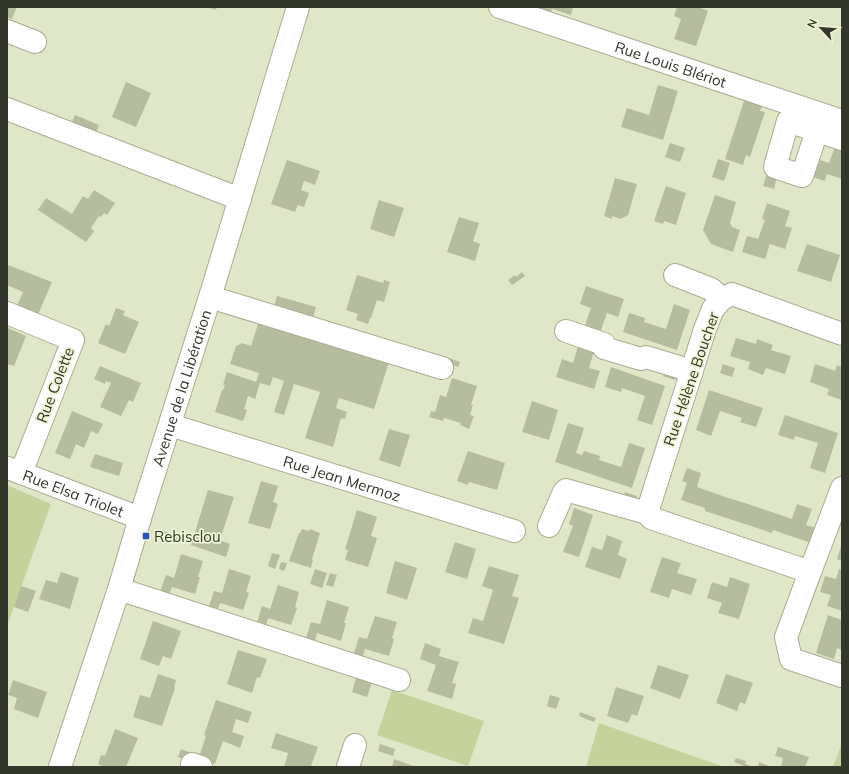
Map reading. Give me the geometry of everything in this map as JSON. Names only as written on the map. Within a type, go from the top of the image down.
[{"type":"street","name":"Avenue de la Libération","points":[[60,767],[119,589],[298,7]]},
{"type":"street","name":"Rue Louis Blériot","points":[[500,7],[842,121]]},
{"type":"street","points":[[7,31],[35,42]]},
{"type":"street","points":[[7,109],[240,199]]},
{"type":"street","points":[[817,131],[842,139]]},
{"type":"street","points":[[675,275],[711,289],[722,299]]},
{"type":"street","name":"Rue Hélène Boucher","points":[[647,514],[705,329],[713,309],[722,299],[732,294],[842,334]]},
{"type":"street","points":[[210,297],[442,368]]},
{"type":"street","name":"Rue Colette","points":[[7,313],[73,340],[14,470]]},
{"type":"street","points":[[566,331],[604,344],[604,348],[641,359],[646,356],[692,371]]},
{"type":"street","name":"Rue Jean Mermoz","points":[[170,426],[514,531]]},
{"type":"street","name":"Rue Elsa Triolet","points":[[14,470],[140,518]]},
{"type":"street","points":[[842,488],[786,637],[791,659],[842,676]]},
{"type":"street","points":[[549,526],[566,490],[647,514],[651,518],[810,572]]},
{"type":"street","points":[[119,589],[399,680]]},
{"type":"street","points":[[348,767],[355,744]]},
{"type":"green space","points":[[7,485],[51,504],[7,626]]},
{"type":"green space","points":[[392,690],[484,721],[468,766],[377,735]]},
{"type":"green space","points":[[599,723],[724,767],[586,767]]},
{"type":"green space","points":[[842,743],[842,767],[833,767]]},
{"type":"building","points":[[7,7],[17,7],[12,19],[7,17]]},
{"type":"building","points":[[207,7],[217,7],[216,10]]},
{"type":"building","points":[[540,7],[573,7],[571,15],[552,9],[550,15],[539,11]]},
{"type":"building","points":[[677,7],[698,7],[708,11],[696,46],[674,39],[681,19],[674,16]]},
{"type":"building","points":[[126,82],[151,93],[136,127],[112,117]]},
{"type":"building","points":[[658,85],[678,91],[663,140],[621,127],[627,108],[649,115]]},
{"type":"building","points":[[746,95],[764,101],[760,111],[765,112],[750,157],[746,155],[743,165],[725,159]]},
{"type":"building","points":[[75,115],[99,125],[94,139],[69,129]]},
{"type":"building","points":[[670,143],[685,148],[680,162],[665,157]]},
{"type":"building","points":[[835,147],[842,149],[842,179],[827,174],[825,181],[810,176],[815,163],[819,164],[820,160],[829,163]]},
{"type":"building","points":[[718,159],[730,163],[724,181],[712,177]]},
{"type":"building","points":[[287,160],[320,171],[315,185],[304,181],[301,190],[309,193],[304,207],[298,205],[295,212],[271,204]]},
{"type":"building","points":[[767,173],[777,176],[774,189],[763,186]]},
{"type":"building","points":[[615,178],[637,184],[628,215],[621,219],[612,216],[612,219],[604,216]]},
{"type":"building","points":[[666,186],[686,193],[676,225],[664,221],[663,224],[654,221]]},
{"type":"building","points":[[94,190],[115,203],[107,215],[104,213],[101,217],[99,216],[91,228],[94,231],[86,242],[38,210],[46,198],[72,214],[83,196],[88,199]]},
{"type":"building","points":[[715,195],[736,202],[730,223],[732,227],[740,230],[733,252],[711,244],[703,230]]},
{"type":"building","points":[[379,200],[404,208],[394,237],[370,229]]},
{"type":"building","points":[[767,203],[790,211],[785,226],[792,228],[785,249],[770,244],[765,259],[742,252],[747,236],[758,239],[765,220],[762,219]]},
{"type":"building","points":[[459,217],[479,223],[473,241],[480,244],[475,261],[447,252]]},
{"type":"building","points":[[807,244],[840,255],[831,282],[797,271]]},
{"type":"building","points":[[8,265],[52,282],[37,317],[16,308],[23,292],[7,285]]},
{"type":"building","points":[[522,272],[525,276],[512,285],[508,280],[515,275],[516,277]]},
{"type":"building","points":[[357,275],[383,283],[384,280],[390,282],[384,302],[377,300],[368,324],[356,320],[358,314],[346,310]]},
{"type":"building","points":[[586,286],[624,299],[618,317],[607,313],[600,333],[584,328],[591,308],[580,304]]},
{"type":"building","points":[[277,296],[316,307],[313,318],[274,306]]},
{"type":"building","points":[[674,304],[690,310],[677,350],[623,332],[629,313],[645,318],[644,322],[666,329]]},
{"type":"building","points":[[116,308],[125,311],[123,315],[139,322],[125,354],[98,343],[106,324],[109,326]]},
{"type":"building","points":[[259,321],[389,362],[374,409],[339,398],[336,408],[347,412],[345,419],[341,418],[333,447],[305,438],[320,392],[294,384],[284,415],[274,412],[284,381],[273,377],[270,386],[260,383],[255,399],[248,396],[244,409],[247,410],[243,421],[215,412],[225,385],[223,385],[227,372],[256,382],[259,373],[230,364],[236,346],[242,343],[251,346]]},
{"type":"building","points":[[8,328],[26,336],[14,366],[7,364]]},
{"type":"building","points":[[736,338],[756,344],[757,339],[773,345],[771,350],[791,356],[785,374],[766,368],[763,375],[748,369],[750,362],[730,356]]},
{"type":"building","points":[[579,343],[595,348],[589,368],[600,371],[594,389],[556,377],[562,359],[573,363]]},
{"type":"building","points":[[446,357],[460,362],[458,367],[445,362]]},
{"type":"building","points":[[723,364],[735,368],[732,377],[720,373]]},
{"type":"building","points":[[815,364],[835,371],[837,365],[842,367],[842,400],[827,395],[829,389],[810,382]]},
{"type":"building","points":[[100,366],[141,383],[133,402],[129,400],[121,416],[100,407],[111,383],[106,381],[105,384],[94,379]]},
{"type":"building","points":[[611,367],[665,386],[652,425],[637,420],[645,396],[622,388],[621,392],[605,387]]},
{"type":"building","points":[[666,368],[678,371],[675,380],[663,376]]},
{"type":"building","points":[[452,378],[477,386],[471,405],[473,405],[470,415],[474,416],[469,429],[460,425],[461,423],[444,418],[443,421],[429,417],[431,411],[435,412],[440,395],[446,397]]},
{"type":"building","points":[[709,390],[763,408],[756,427],[740,422],[742,418],[720,411],[711,436],[696,430]]},
{"type":"building","points":[[532,401],[558,410],[549,440],[522,432]]},
{"type":"building","points":[[72,411],[103,424],[98,434],[91,431],[84,448],[76,444],[70,459],[55,453]]},
{"type":"building","points":[[785,415],[838,433],[825,473],[810,468],[818,443],[795,436],[794,440],[778,435]]},
{"type":"building","points":[[568,423],[584,428],[576,453],[582,455],[584,451],[600,456],[599,460],[621,467],[629,443],[645,448],[632,488],[555,462]]},
{"type":"building","points":[[389,429],[410,435],[400,467],[379,460]]},
{"type":"building","points":[[468,451],[505,463],[497,490],[469,482],[468,485],[457,481]]},
{"type":"building","points":[[95,454],[123,463],[119,476],[90,467]]},
{"type":"building","points":[[687,468],[701,473],[697,487],[792,519],[797,504],[812,509],[806,525],[816,528],[811,543],[773,530],[772,533],[705,511],[705,508],[681,500],[687,483],[682,481]]},
{"type":"building","points":[[261,481],[278,486],[273,502],[278,504],[270,529],[248,523]]},
{"type":"building","points":[[208,490],[234,497],[220,540],[230,544],[226,557],[191,545]]},
{"type":"building","points":[[625,492],[637,496],[634,505],[622,501]]},
{"type":"building","points":[[574,508],[593,515],[579,557],[563,552],[573,526],[569,524]]},
{"type":"building","points":[[357,510],[377,517],[371,536],[377,538],[368,567],[345,560],[348,550],[345,549]]},
{"type":"building","points":[[302,529],[309,531],[310,529],[320,533],[312,559],[311,568],[289,561],[299,533]]},
{"type":"building","points":[[164,531],[182,537],[180,542],[163,537]]},
{"type":"building","points":[[607,535],[622,541],[618,555],[627,559],[620,579],[585,567],[592,547],[602,550]]},
{"type":"building","points":[[455,542],[476,549],[467,579],[445,572]]},
{"type":"building","points":[[842,543],[842,561],[837,559]]},
{"type":"building","points":[[272,553],[280,555],[275,569],[268,566]]},
{"type":"building","points":[[181,554],[203,561],[195,594],[172,587],[169,595],[160,592],[166,575],[174,578]]},
{"type":"building","points":[[662,557],[681,563],[677,573],[697,579],[691,595],[672,589],[669,598],[650,592]]},
{"type":"building","points":[[395,561],[417,568],[407,600],[386,593]]},
{"type":"building","points":[[281,562],[287,563],[284,571],[279,569]]},
{"type":"building","points":[[489,566],[519,575],[512,596],[519,598],[504,644],[468,633],[473,618],[483,621],[493,590],[482,586]]},
{"type":"building","points":[[229,569],[251,576],[246,592],[249,593],[243,610],[220,603],[218,610],[209,607],[214,591],[222,593]]},
{"type":"building","points":[[315,569],[327,573],[322,588],[310,584]]},
{"type":"building","points":[[839,569],[842,570],[842,611],[827,606],[831,595],[820,592],[825,576],[836,579]]},
{"type":"building","points":[[61,572],[79,578],[70,609],[39,599],[46,580],[57,583]]},
{"type":"building","points":[[330,573],[337,575],[333,587],[326,585]]},
{"type":"building","points":[[730,577],[750,584],[739,619],[718,613],[722,603],[707,598],[712,582],[727,587]]},
{"type":"building","points":[[278,585],[299,592],[295,607],[297,608],[291,625],[268,618],[266,626],[257,623],[262,606],[270,609]]},
{"type":"building","points":[[21,586],[36,591],[28,612],[14,607]]},
{"type":"building","points":[[327,600],[349,607],[344,623],[346,623],[341,641],[317,633],[315,641],[306,638],[311,622],[320,624]]},
{"type":"building","points":[[828,615],[842,620],[842,650],[837,648],[834,659],[816,653]]},
{"type":"building","points":[[375,616],[397,622],[392,638],[394,639],[389,656],[365,649],[363,656],[354,653],[359,637],[367,639]]},
{"type":"building","points":[[153,621],[181,631],[171,659],[163,656],[159,666],[140,659]]},
{"type":"building","points":[[425,643],[441,649],[439,656],[459,662],[452,683],[456,684],[452,699],[427,691],[436,665],[420,659]]},
{"type":"building","points":[[238,650],[267,659],[260,678],[257,677],[252,693],[227,684]]},
{"type":"building","points":[[658,665],[689,675],[680,699],[650,688]]},
{"type":"building","points":[[158,674],[176,680],[175,688],[162,726],[133,717],[140,695],[150,698]]},
{"type":"building","points":[[726,674],[753,683],[745,704],[740,702],[737,711],[716,703]]},
{"type":"building","points":[[356,678],[372,682],[367,697],[352,692]]},
{"type":"building","points":[[13,680],[47,692],[38,718],[14,709],[17,698],[8,695]]},
{"type":"building","points":[[616,687],[644,696],[637,716],[632,714],[628,723],[607,716]]},
{"type":"building","points":[[550,695],[560,698],[556,709],[547,706]]},
{"type":"building","points":[[216,700],[252,712],[248,723],[236,719],[232,732],[244,736],[240,748],[223,741],[215,764],[199,757],[206,736],[204,735]]},
{"type":"building","points":[[580,712],[596,718],[594,722],[579,716]]},
{"type":"building","points":[[115,729],[138,738],[126,767],[105,767],[98,764],[101,755],[105,756]]},
{"type":"building","points":[[276,733],[318,747],[311,766],[284,767],[288,753],[271,748]]},
{"type":"building","points":[[380,744],[395,749],[393,756],[378,751]]},
{"type":"building","points":[[778,747],[809,757],[805,767],[781,767],[783,758],[775,756]]},
{"type":"building","points":[[181,749],[189,752],[186,760],[178,757]]},
{"type":"building","points":[[736,758],[746,761],[745,764],[754,767],[744,767],[734,762]]},
{"type":"building","points":[[394,759],[416,767],[392,767]]},
{"type":"building","points":[[759,762],[772,767],[758,767]]},
{"type":"place","name":"Rebisclou","points":[[146,536]]}]
